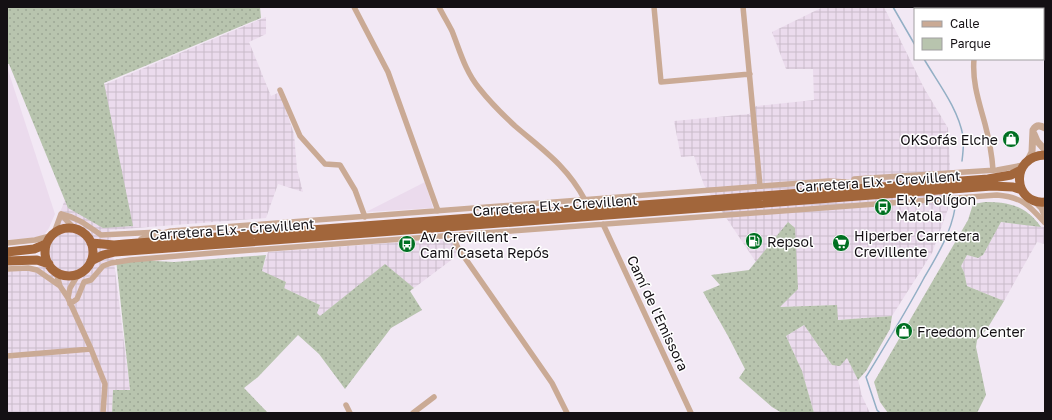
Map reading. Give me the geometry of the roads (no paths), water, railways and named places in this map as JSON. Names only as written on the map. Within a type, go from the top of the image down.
[{"type":"highway","name":"Carretera Elx - Crevillent","points":[[91,243],[125,244],[1001,178],[1010,175],[1038,155],[1045,155]]},
{"type":"highway","points":[[1024,165],[1020,174],[1019,183],[1022,190],[1027,196],[1034,200],[1045,202]]},
{"type":"highway","name":"Carretera Elx - Crevillent","points":[[91,261],[103,255],[115,252],[162,248],[934,190],[997,186],[1013,187],[1022,190]]},
{"type":"highway","points":[[7,252],[34,249],[64,228],[75,228],[83,233],[91,243],[92,256],[87,267],[78,273],[69,275],[56,272],[48,264],[45,256],[50,238]]},
{"type":"highway","points":[[7,261],[37,260],[48,264]]},
{"type":"street","points":[[354,7],[388,72],[438,211]]},
{"type":"street","points":[[439,7],[451,31],[464,66],[478,87],[514,126],[559,164],[577,184],[585,200]]},
{"type":"street","points":[[654,7],[661,82],[750,74]]},
{"type":"street","points":[[743,7],[760,186]]},
{"type":"street","points":[[1027,7],[1037,7]]},
{"type":"street","points":[[974,60],[973,79],[986,125],[993,170]]},
{"type":"street","points":[[280,90],[300,136],[325,164],[340,165],[355,190],[365,217]]},
{"type":"street","points":[[61,214],[70,215],[101,235],[171,232],[829,180],[993,170],[1024,165],[1032,152],[1033,133],[1035,127],[1039,125],[1045,128]]},
{"type":"street","points":[[1033,133],[1037,141],[1045,150]]},
{"type":"street","points":[[829,180],[904,185]]},
{"type":"street","points":[[871,204],[934,190]]},
{"type":"street","points":[[69,301],[77,299],[84,282],[91,280],[102,266],[130,260],[213,253],[997,195],[1010,196],[1027,205],[1045,223]]},
{"type":"street","points":[[1034,200],[1042,208],[1045,215]]},
{"type":"street","points":[[61,214],[75,228]]},
{"type":"street","points":[[7,243],[50,238],[61,214]]},
{"type":"street","name":"Camí de l'Emissora","points":[[603,224],[692,413]]},
{"type":"street","points":[[125,244],[171,232]]},
{"type":"street","points":[[452,235],[458,248],[552,383],[567,413]]},
{"type":"street","points":[[162,248],[213,253]]},
{"type":"street","points":[[7,269],[28,268],[37,270],[60,286]]},
{"type":"street","points":[[56,272],[60,286],[69,301],[105,384],[103,413]]},
{"type":"street","points":[[69,301],[70,288],[78,273]]},
{"type":"street","points":[[7,356],[91,349]]},
{"type":"street","points":[[413,413],[434,397]]},
{"type":"street","points":[[346,405],[350,413]]},
{"type":"waterway","points":[[893,7],[914,43]]},
{"type":"waterway","points":[[925,60],[947,96],[957,116],[963,136],[962,161]]},
{"type":"waterway","points":[[880,413],[877,410],[866,377],[903,316],[938,253],[947,235],[955,208]]},
{"type":"place","name":"OKSofás Elche","points":[[1011,139]]},
{"type":"place","name":"Elx, Polígon Matola","points":[[883,207]]},
{"type":"place","name":"Repsol","points":[[754,241]]},
{"type":"place","name":"Hiperber Carretera Crevillente","points":[[841,243]]},
{"type":"place","name":"Av. Crevillent - Camí Caseta Repós","points":[[407,244]]},
{"type":"place","name":"Freedom Center","points":[[904,331]]}]
